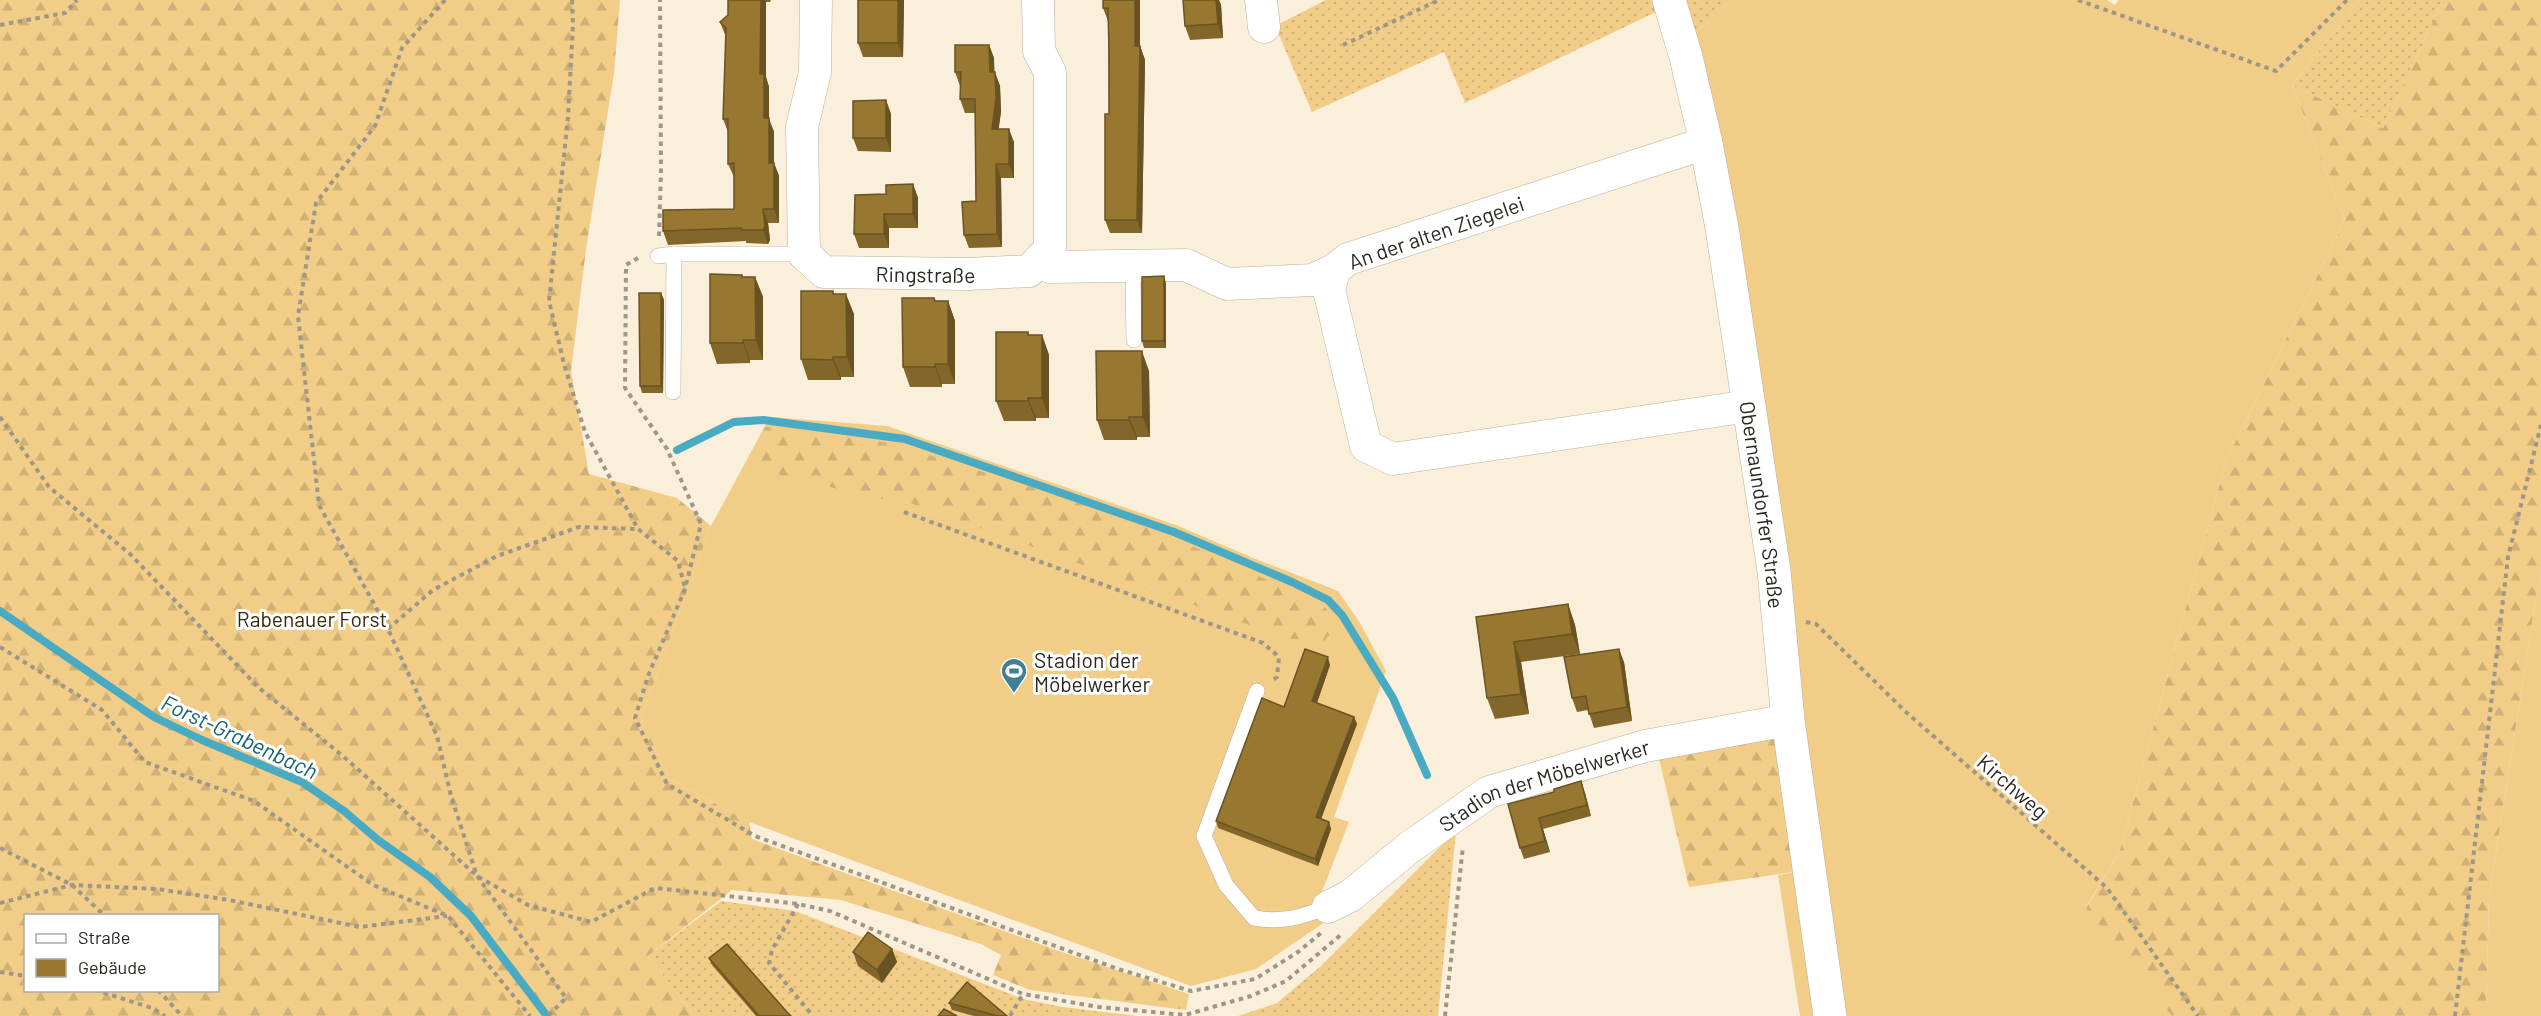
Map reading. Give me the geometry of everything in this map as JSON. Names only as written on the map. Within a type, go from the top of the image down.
[{"type":"street","points":[[804,254],[802,127],[815,72],[816,0]]},
{"type":"street","points":[[1038,0],[1039,51],[1050,72],[1050,249],[1045,263],[1186,265],[1227,284],[1313,280],[1334,270]]},
{"type":"street","name":"Obernaundorfer Straße","points":[[1669,0],[1707,143],[1722,228],[1778,616],[1788,720],[1830,1016]]},
{"type":"street","name":"An der alten Ziegelei","points":[[1707,143],[1348,259],[1334,270],[1329,290],[1366,446],[1393,459],[1749,406]]},
{"type":"street","name":"Ringstraße","points":[[804,254],[824,272],[846,273],[968,274],[1029,271],[1045,263]]},
{"type":"street","name":"Stadion der Möbelwerker","points":[[1333,922],[1350,896],[1410,847],[1489,792],[1645,746],[1788,720]]},
{"type":"lane","points":[[673,392],[674,254]]},
{"type":"lane","points":[[658,256],[804,254]]},
{"type":"lane","points":[[1045,263],[1056,272],[1125,270],[1133,279],[1134,340]]},
{"type":"lane","points":[[1257,692],[1204,836],[1226,885],[1254,918],[1274,921],[1300,917],[1333,922]]},
{"type":"path","points":[[0,25],[65,13],[77,0]]},
{"type":"path","points":[[445,0],[402,48],[375,126],[316,203],[298,316],[319,505],[388,629],[437,736],[451,796],[477,876],[528,905],[591,922],[655,888],[798,904],[830,911],[1023,994],[1099,1007],[1185,1015],[1251,996],[1286,981],[1333,922]]},
{"type":"path","points":[[572,0],[573,25],[568,117],[556,254],[549,301],[564,364],[585,432],[638,529],[678,561],[685,589],[648,676],[634,718],[667,784],[755,836],[1051,946],[1191,991],[1255,979],[1298,951],[1333,922]]},
{"type":"path","points":[[1343,45],[1439,0]]},
{"type":"path","points":[[2078,0],[2277,71],[2347,0]]},
{"type":"path","points":[[0,417],[49,487],[130,554],[259,688],[351,763],[477,876],[566,998],[548,1016]]},
{"type":"path","points":[[2455,1016],[2508,557],[2541,425]]},
{"type":"path","points":[[904,512],[1263,644],[1279,657],[1277,677],[1257,692]]},
{"type":"path","points":[[388,629],[433,590],[498,556],[579,527],[638,529]]},
{"type":"path","name":"Kirchweg","points":[[1778,616],[1816,624],[1907,713],[2107,888],[2198,1016]]},
{"type":"path","points":[[0,647],[102,710],[145,762],[254,801],[373,885],[448,916],[530,1016]]},
{"type":"path","points":[[1445,1016],[1465,828],[1461,813]]},
{"type":"path","points":[[0,848],[72,885],[104,914]]},
{"type":"path","points":[[0,903],[72,885],[157,889],[360,927],[448,916]]},
{"type":"path","points":[[798,904],[772,950],[769,963],[813,1016]]},
{"type":"path","points":[[0,972],[24,976]]},
{"type":"path","points":[[101,992],[152,1008],[165,1016]]},
{"type":"path","points":[[160,992],[182,1016]]},
{"type":"path","points":[[1010,1016],[1023,994]]},
{"type":"green space","name":"Rabenauer Forst","points":[[0,0],[620,0],[614,73],[586,249],[571,371],[589,474],[677,498],[711,526],[641,718],[670,779],[749,822],[752,839],[1059,951],[1189,994],[1186,1010],[1030,990],[993,975],[1001,955],[981,944],[841,900],[732,890],[648,956],[695,1016],[0,1016]]},
{"type":"green space","points":[[1326,0],[1732,0],[1691,37],[1679,1],[1465,103],[1444,52],[1312,112],[1275,26]]},
{"type":"green space","points":[[1732,0],[2107,0],[2115,5],[2118,0],[2360,0],[2292,85],[2345,220],[2226,461],[2119,853],[2086,907],[2172,1016],[1830,1016],[1795,879],[1813,1016],[1800,1016],[1778,875],[1808,870],[1691,37]]},
{"type":"green space","points":[[2360,0],[2443,0],[2383,128],[2292,85]]},
{"type":"green space","points":[[2443,0],[2541,0],[2541,566],[2489,897],[2486,1016],[2172,1016],[2086,908],[2119,853],[2226,461],[2345,220],[2292,85],[2383,128]]},
{"type":"green space","name":"Stadion der Möbelwerker","points":[[770,417],[887,426],[1176,525],[1338,591],[1360,623],[1386,671],[1334,817],[1349,822],[1321,894],[1332,917],[1256,969],[1191,986],[749,822],[670,779],[641,718],[711,526]]},
{"type":"green space","points":[[765,427],[891,443],[1047,492],[1174,538],[1323,605],[1338,623],[1324,642],[1286,638],[905,501],[875,498],[744,466]]},
{"type":"green space","points":[[2541,566],[2541,1016],[2486,1016],[2489,897]]},
{"type":"green space","points":[[1780,736],[1793,872],[1689,887],[1658,754]]},
{"type":"green space","points":[[1456,831],[1438,1016],[1238,1016],[1277,1003],[1321,966]]},
{"type":"green space","points":[[721,901],[795,911],[1023,999],[1063,1007],[1137,1016],[695,1016],[648,956]]},
{"type":"building","points":[[728,0],[761,0],[760,74],[764,74],[764,118],[769,118],[769,163],[774,163],[774,209],[763,209],[765,226],[763,230],[741,230],[741,228],[663,231],[663,210],[734,209],[734,163],[728,164],[728,119],[723,119],[726,28],[720,22],[728,15]]},
{"type":"building","points":[[858,0],[898,0],[898,43],[858,43]]},
{"type":"building","points":[[1103,0],[1135,0],[1135,46],[1140,46],[1137,220],[1105,220],[1105,114],[1109,114],[1109,52],[1108,8],[1103,8]]},
{"type":"building","points":[[1183,0],[1216,0],[1218,24],[1185,26]]},
{"type":"building","points":[[955,45],[989,45],[990,72],[995,72],[996,98],[992,129],[1009,129],[1009,164],[996,164],[997,234],[964,235],[962,202],[976,201],[975,99],[960,99],[961,72],[955,72]]},
{"type":"building","points":[[886,100],[886,138],[853,138],[853,101]]},
{"type":"building","points":[[913,184],[913,214],[884,214],[884,234],[854,234],[855,195],[886,194],[886,185]]},
{"type":"building","points":[[710,274],[755,277],[756,340],[743,340],[743,343],[710,343]]},
{"type":"building","points":[[1164,276],[1164,341],[1142,341],[1142,277]]},
{"type":"building","points":[[801,291],[833,291],[833,294],[846,294],[847,357],[833,357],[833,360],[801,359]]},
{"type":"building","points":[[639,293],[661,293],[661,386],[640,386]]},
{"type":"building","points":[[902,298],[934,298],[935,301],[948,301],[948,364],[935,364],[935,367],[903,367]]},
{"type":"building","points":[[996,332],[1028,332],[1028,335],[1042,335],[1042,398],[1028,398],[1028,401],[996,401]]},
{"type":"building","points":[[1096,351],[1142,351],[1143,417],[1129,417],[1129,420],[1097,420]]},
{"type":"building","points":[[1568,604],[1572,634],[1514,642],[1521,694],[1487,698],[1476,617]]},
{"type":"building","points":[[1305,649],[1328,657],[1312,701],[1354,717],[1316,817],[1329,822],[1315,859],[1216,821],[1262,698],[1284,707]]},
{"type":"building","points":[[1619,649],[1627,707],[1589,714],[1586,696],[1572,698],[1564,657]]},
{"type":"building","points":[[1581,781],[1587,805],[1539,818],[1545,841],[1520,848],[1508,804],[1554,792],[1554,789]]},
{"type":"building","points":[[868,932],[892,949],[877,970],[853,952]]},
{"type":"building","points":[[727,944],[791,1016],[759,1016],[709,958]]},
{"type":"building","points":[[967,982],[1007,1016],[998,1016],[949,1003]]},
{"type":"building","points":[[944,1009],[957,1016],[938,1016]]},
{"type":"waterway","points":[[677,450],[734,422],[763,420],[905,439],[1174,532],[1292,582],[1328,600],[1342,615],[1393,698],[1427,775]]},
{"type":"waterway","name":"Forst-Grabenbach","points":[[0,611],[154,717],[302,782],[344,811],[378,840],[430,877],[471,916],[547,1016]]},
{"type":"place","name":"Stadion der Möbelwerker","points":[[1014,694]]}]
